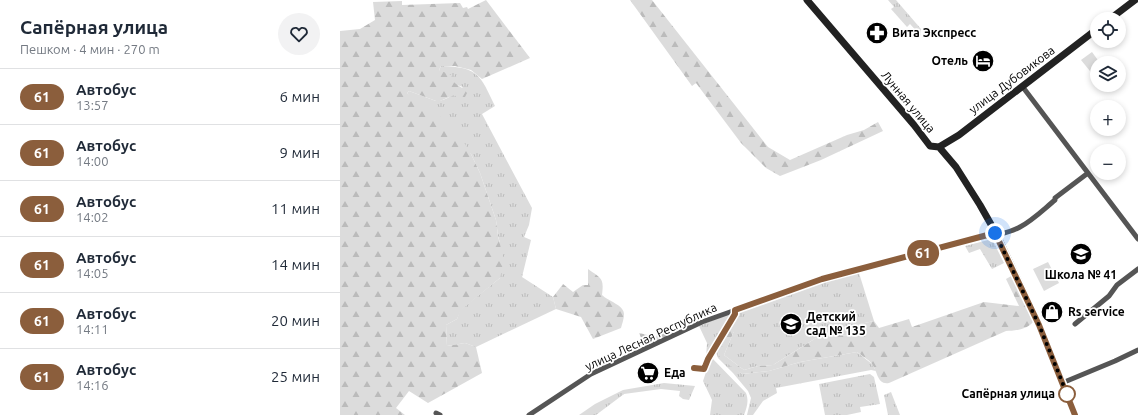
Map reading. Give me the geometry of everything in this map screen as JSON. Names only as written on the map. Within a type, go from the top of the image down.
[{"type":"street","name":"Лунная улица","points":[[807,0],[914,124],[930,146],[938,147],[961,174],[996,234],[1039,325],[1074,415]]},
{"type":"street","points":[[1119,12],[1135,0]]},
{"type":"street","name":"улица Дубовикова","points":[[938,147],[959,135],[1090,34]]},
{"type":"street","points":[[1022,86],[1138,239]]},
{"type":"street","name":"улица Лесная Республика","points":[[529,415],[591,374],[676,334],[735,310],[822,279],[996,234],[1007,233],[1020,227],[1088,173]]},
{"type":"street","points":[[1075,324],[1109,296],[1117,285],[1138,269]]},
{"type":"street","points":[[713,352],[735,314],[735,310]]},
{"type":"street","points":[[1062,383],[1138,350]]},
{"type":"green space","points":[[486,0],[530,58],[482,79],[471,70],[455,66],[441,66],[439,70],[451,75],[452,80],[467,93],[465,97],[460,99],[454,95],[440,101],[436,101],[409,91],[407,93],[441,117],[460,136],[480,173],[496,220],[504,261],[500,278],[461,310],[457,319],[446,325],[447,346],[465,343],[476,347],[482,373],[428,403],[409,391],[396,408],[405,415],[340,415],[340,31],[360,29],[375,20],[373,2],[402,1],[402,5],[460,3],[463,8],[467,7],[468,9]]},
{"type":"green space","points":[[630,0],[652,0],[768,147],[790,160],[847,135],[864,130],[878,122],[883,131],[821,160],[780,176],[766,168],[741,143],[696,83],[692,86]]},
{"type":"green space","points":[[888,0],[896,0],[921,29],[921,36],[910,24],[907,27],[891,9],[894,7]]},
{"type":"green space","points":[[1092,52],[1095,56],[1090,56],[1090,71],[1081,60]]},
{"type":"green space","points":[[441,66],[463,68],[477,75],[486,87],[495,106],[482,114],[532,208],[529,225],[524,237],[531,240],[522,277],[553,297],[556,309],[476,347],[465,343],[447,346],[446,325],[457,319],[460,310],[500,278],[500,243],[496,220],[480,173],[471,154],[407,93],[409,91],[436,101],[440,101],[451,96],[463,87],[457,85],[439,70]]},
{"type":"green space","points":[[992,239],[1004,263],[992,269],[980,249],[969,253],[965,246]]},
{"type":"green space","points":[[1048,262],[1059,283],[1044,291],[1033,269]]},
{"type":"green space","points":[[588,269],[601,279],[603,285],[602,295],[619,306],[624,314],[621,328],[593,339],[581,317],[556,309],[553,297],[563,284],[573,292],[583,285],[588,285]]},
{"type":"green space","points":[[859,273],[874,321],[855,325],[849,335],[816,338],[773,365],[758,366],[744,370],[724,355],[734,331],[718,354],[742,374],[769,371],[800,362],[857,352],[872,364],[876,371],[871,370],[776,388],[777,393],[763,401],[753,415],[747,415],[751,398],[748,391],[718,358],[716,352],[739,312],[823,282]]},
{"type":"green space","points":[[1013,275],[1034,320],[1029,326],[1018,330],[1006,331],[889,383],[882,382],[872,364],[857,352],[800,362],[769,371],[742,374],[722,360],[718,354],[731,328],[734,331],[724,355],[744,370],[758,366],[773,365],[816,338],[849,335],[855,325],[874,321],[879,328],[909,319],[912,327],[984,302],[1019,306],[1006,279]]},
{"type":"green space","points":[[725,315],[731,316],[706,358],[707,343],[699,326]]},
{"type":"green space","points":[[659,330],[671,332],[671,334],[645,347],[639,333],[656,337]]},
{"type":"green space","points":[[711,357],[746,393],[747,404],[744,415],[710,415],[712,400],[703,381]]},
{"type":"green space","points":[[870,374],[874,377],[880,404],[860,407],[861,412],[847,415],[825,415],[819,384]]},
{"type":"green space","points":[[664,383],[695,386],[689,400],[683,399],[679,396],[680,391],[661,389],[624,394],[596,415],[579,415],[595,404],[623,390]]},
{"type":"green space","points":[[891,392],[900,415],[888,415],[884,395]]},
{"type":"bus line","name":"61","points":[[694,368],[704,369],[708,359],[735,314],[735,310],[822,279],[995,233],[1039,325],[1075,415]]},
{"type":"place","name":"Вита Экспресс","points":[[877,33]]},
{"type":"place","name":"Отель","points":[[983,61]]},
{"type":"place","name":"Школа № 41","points":[[1081,254]]},
{"type":"place","name":"Rs service","points":[[1052,312]]},
{"type":"place","name":"Детский сад № 135","points":[[791,324]]},
{"type":"place","name":"Еда","points":[[648,373]]},
{"type":"place","name":"Сапёрная улица","points":[[1067,394]]},
{"type":"route","points":[[995,233],[1039,325],[1067,394]]}]
